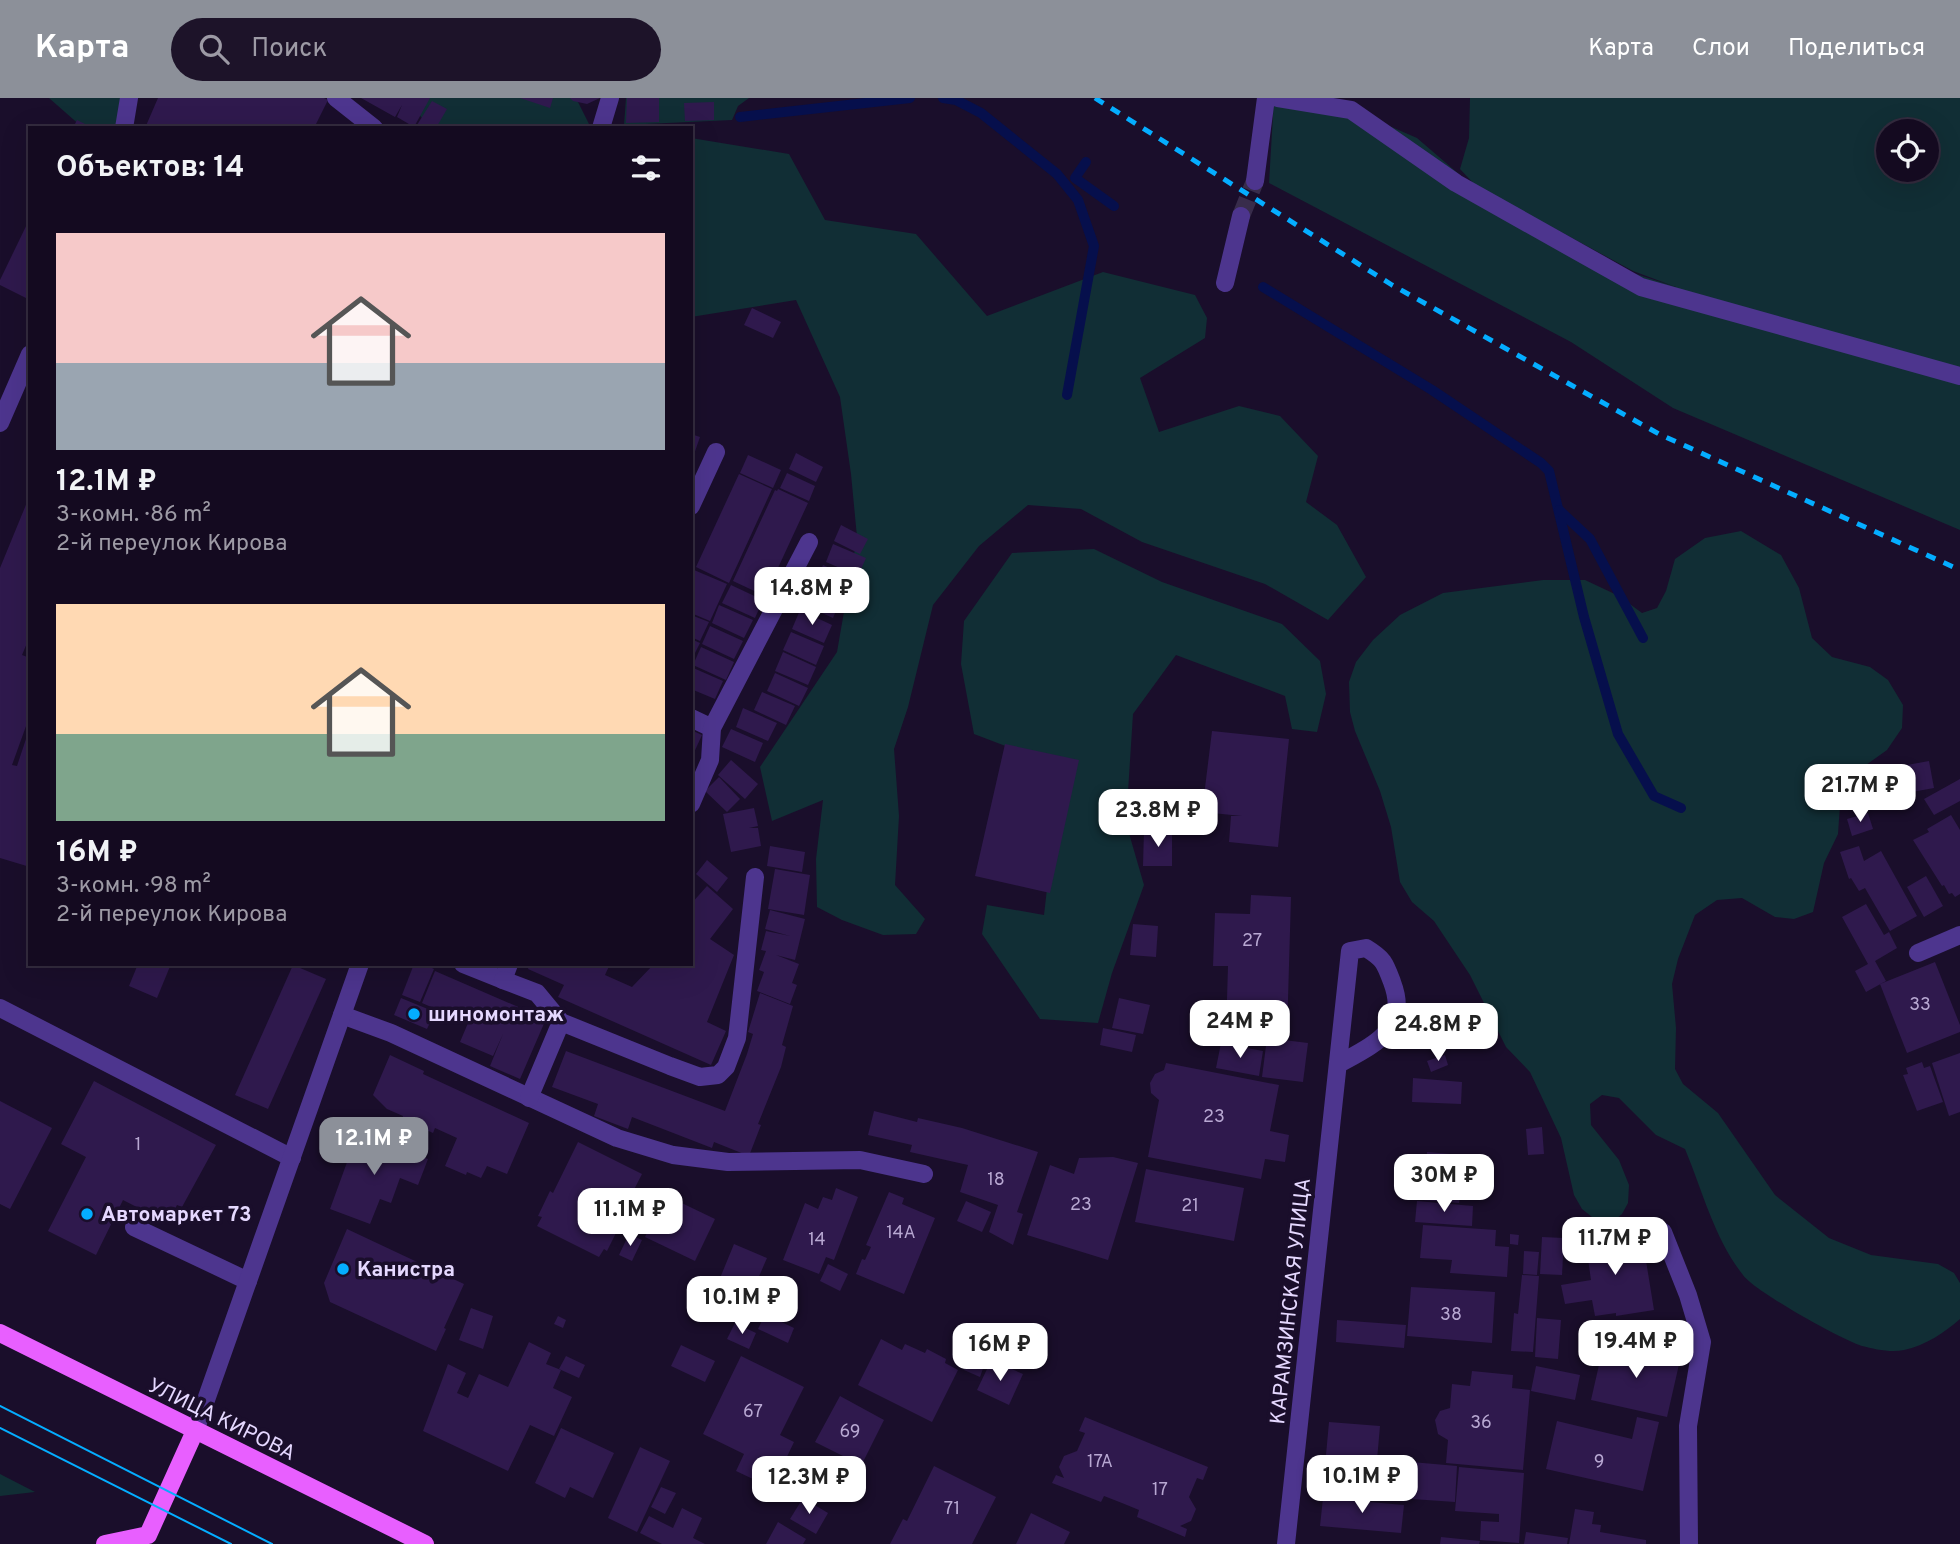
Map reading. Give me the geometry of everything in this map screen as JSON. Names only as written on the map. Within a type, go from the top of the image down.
[{"type":"main road","name":"УЛИЦА КИРОВА","points":[[0,1333],[425,1544]]},
{"type":"main road","points":[[106,1544],[148,1535],[195,1431]]},
{"type":"street","points":[[124,126],[129,98]]},
{"type":"street","points":[[336,98],[371,126]]},
{"type":"street","points":[[602,126],[610,98]]},
{"type":"street","points":[[1255,181],[1266,98]]},
{"type":"street","points":[[1278,98],[1351,110],[1456,183],[1641,287],[1960,376]]},
{"type":"street","points":[[1225,284],[1241,216]]},
{"type":"street","points":[[0,424],[28,359]]},
{"type":"street","points":[[693,502],[716,452]]},
{"type":"street","points":[[693,799],[710,760],[712,728],[809,542]]},
{"type":"street","points":[[693,719],[712,728]]},
{"type":"street","points":[[474,966],[506,972],[537,993],[561,1022],[700,1077],[718,1075],[726,1067],[737,1038],[755,877]]},
{"type":"street","points":[[1918,953],[1960,935]]},
{"type":"street","name":"КАРАМЗИНСКАЯ УЛИЦА","points":[[1286,1544],[1350,951],[1366,948],[1383,958],[1398,998],[1396,1019],[1374,1045],[1339,1064]]},
{"type":"street","points":[[195,1431],[359,966]]},
{"type":"street","points":[[0,1008],[292,1158]]},
{"type":"street","points":[[342,1015],[391,1032],[617,1138],[673,1155],[728,1162],[860,1160],[924,1174]]},
{"type":"street","points":[[528,1098],[561,1022]]},
{"type":"street","points":[[134,1227],[248,1281]]},
{"type":"street","points":[[1663,1232],[1688,1295],[1702,1342],[1688,1426],[1689,1544]]},
{"type":"green space","points":[[49,98],[125,98],[118,126],[81,126]]},
{"type":"green space","points":[[412,98],[576,98],[590,126],[428,126],[409,102]]},
{"type":"green space","points":[[626,98],[749,98],[738,106],[732,120],[624,125]]},
{"type":"green space","points":[[1274,98],[1325,98],[1417,138],[1475,188],[1633,273],[1676,287],[1633,271],[1476,186],[1460,169],[1469,138],[1470,98],[1960,98],[1960,530],[1673,408],[1571,342],[1269,183]]},
{"type":"green space","points":[[693,138],[789,154],[825,220],[916,234],[987,316],[1103,272],[1195,295],[1207,318],[1205,338],[1140,378],[1159,432],[1239,406],[1280,416],[1318,456],[1306,502],[1337,525],[1366,577],[1328,620],[1265,584],[1142,542],[1081,509],[1028,505],[979,546],[933,605],[908,707],[894,749],[899,816],[895,885],[925,919],[916,934],[883,935],[842,920],[817,907],[816,859],[823,800],[772,821],[760,767],[837,652],[857,537],[840,397],[796,300],[693,317]]},
{"type":"green space","points":[[1741,531],[1781,555],[1799,588],[1812,638],[1832,657],[1870,667],[1888,680],[1903,705],[1902,728],[1887,750],[1845,784],[1838,834],[1824,863],[1813,912],[1794,919],[1775,917],[1742,898],[1717,900],[1695,915],[1678,959],[1672,984],[1676,1028],[1675,1069],[1683,1084],[1718,1113],[1775,1195],[1829,1238],[1871,1255],[1938,1264],[1954,1273],[1960,1283],[1960,1319],[1934,1338],[1904,1350],[1883,1350],[1852,1342],[1799,1314],[1750,1282],[1724,1246],[1685,1149],[1656,1135],[1619,1098],[1602,1095],[1590,1104],[1591,1125],[1619,1160],[1629,1185],[1628,1203],[1622,1214],[1615,1220],[1606,1222],[1597,1221],[1582,1209],[1574,1195],[1561,1138],[1530,1072],[1506,1047],[1470,975],[1434,921],[1412,902],[1400,882],[1391,827],[1350,712],[1349,682],[1356,662],[1373,640],[1400,615],[1443,593],[1543,580],[1585,580],[1619,596],[1642,613],[1657,608],[1666,591],[1675,559],[1705,538]]},
{"type":"green space","points":[[1094,549],[1162,582],[1282,624],[1320,661],[1326,694],[1317,732],[1292,729],[1285,696],[1176,655],[1133,714],[1126,823],[1144,885],[1112,973],[1098,1023],[1040,1019],[982,934],[987,905],[1044,915],[1061,767],[974,734],[961,664],[964,621],[1012,553]]},
{"type":"green space","points":[[0,1474],[35,1492],[0,1496]]},
{"type":"building","points":[[158,98],[328,100],[316,124],[320,126],[146,126]]},
{"type":"building","points":[[361,98],[430,98],[415,126],[397,117],[402,105],[395,117]]},
{"type":"building","points":[[520,98],[553,98],[550,108]]},
{"type":"building","points":[[570,98],[600,98],[587,104]]},
{"type":"building","points":[[627,98],[659,98],[659,122],[626,123]]},
{"type":"building","points":[[432,101],[447,109],[437,126],[417,125]]},
{"type":"building","points":[[714,102],[714,120],[685,121],[684,103]]},
{"type":"building","points":[[77,120],[89,126],[74,126]]},
{"type":"building","points":[[28,222],[28,299],[0,285]]},
{"type":"building","points":[[752,308],[781,322],[773,338],[744,325]]},
{"type":"building","points":[[693,435],[700,437],[693,457]]},
{"type":"building","points":[[796,453],[823,467],[816,482],[789,469]]},
{"type":"building","points":[[748,455],[781,470],[773,488],[740,473]]},
{"type":"building","points":[[787,473],[815,486],[809,501],[780,488]]},
{"type":"building","points":[[739,474],[772,489],[729,583],[696,567]]},
{"type":"building","points":[[775,490],[808,503],[765,596],[733,581]]},
{"type":"building","points":[[28,500],[28,641],[22,655],[28,657],[28,721],[12,765],[17,766],[28,733],[28,866],[0,858],[0,568]]},
{"type":"building","points":[[841,525],[868,539],[860,554],[834,541]]},
{"type":"building","points":[[833,544],[866,558],[858,576],[826,562]]},
{"type":"building","points":[[823,565],[856,580],[848,598],[815,583]]},
{"type":"building","points":[[694,570],[727,584],[710,621],[693,614]]},
{"type":"building","points":[[731,585],[763,600],[755,618],[722,603]]},
{"type":"building","points":[[809,585],[841,599],[833,618],[800,603]]},
{"type":"building","points":[[719,605],[753,620],[744,638],[712,623]]},
{"type":"building","points":[[800,610],[832,625],[824,643],[792,629]]},
{"type":"building","points":[[693,616],[709,622],[700,641],[693,638]]},
{"type":"building","points":[[710,626],[743,641],[734,659],[702,644]]},
{"type":"building","points":[[791,632],[824,646],[816,665],[783,650]]},
{"type":"building","points":[[693,640],[700,643],[693,657]]},
{"type":"building","points":[[701,647],[734,662],[726,680],[693,665]]},
{"type":"building","points":[[783,652],[816,667],[808,685],[775,671]]},
{"type":"building","points":[[693,668],[723,681],[715,699],[693,690]]},
{"type":"building","points":[[775,673],[808,688],[799,706],[767,691]]},
{"type":"building","points":[[762,692],[795,706],[786,725],[754,710]]},
{"type":"building","points":[[743,708],[777,723],[768,741],[736,727]]},
{"type":"building","points":[[731,729],[763,743],[755,762],[722,747]]},
{"type":"building","points":[[693,731],[702,735],[693,755]]},
{"type":"building","points":[[1212,731],[1289,739],[1278,847],[1229,842],[1231,816],[1242,816],[1202,812]]},
{"type":"building","points":[[1005,744],[1079,760],[1050,893],[975,876]]},
{"type":"building","points":[[731,760],[758,784],[745,799],[718,775]]},
{"type":"building","points":[[1929,761],[1934,788],[1912,792],[1907,765]]},
{"type":"building","points":[[719,777],[740,799],[727,812],[705,791]]},
{"type":"building","points":[[1960,779],[1960,801],[1934,815],[1924,799]]},
{"type":"building","points":[[754,808],[758,826],[749,828],[758,828],[761,846],[731,852],[723,814]]},
{"type":"building","points":[[1868,813],[1873,829],[1852,836],[1847,819]]},
{"type":"building","points":[[1951,815],[1960,830],[1960,894],[1955,897],[1942,886],[1913,840],[1929,832],[1927,829]]},
{"type":"building","points":[[1144,830],[1172,832],[1172,866],[1143,866]]},
{"type":"building","points":[[770,846],[805,852],[802,872],[767,866]]},
{"type":"building","points":[[1859,846],[1864,861],[1881,851],[1917,916],[1890,931],[1865,888],[1859,891],[1851,878],[1849,879],[1840,852]]},
{"type":"building","points":[[707,860],[728,878],[717,892],[696,874]]},
{"type":"building","points":[[775,869],[810,875],[804,915],[768,909]]},
{"type":"building","points":[[1926,876],[1943,906],[1924,917],[1907,887]]},
{"type":"building","points":[[707,886],[733,909],[710,939],[734,955],[707,1022],[726,1031],[711,1065],[558,997],[564,985],[528,969],[529,966],[609,966],[605,975],[632,987],[652,966],[693,966],[693,902]]},
{"type":"building","points":[[1251,895],[1291,897],[1287,1034],[1226,1032],[1228,966],[1213,966],[1215,913],[1250,914]]},
{"type":"building","points":[[1866,904],[1884,935],[1889,932],[1897,948],[1875,961],[1886,981],[1866,992],[1855,971],[1868,964],[1842,917]]},
{"type":"building","points":[[770,910],[805,919],[795,960],[776,955],[799,964],[792,983],[797,985],[790,1004],[757,991],[764,972],[759,970],[766,951],[761,950],[766,931],[790,936],[765,929]]},
{"type":"building","points":[[1133,924],[1158,926],[1156,957],[1130,955]]},
{"type":"building","points":[[1935,962],[1960,1025],[1960,1032],[1907,1053],[1880,984]]},
{"type":"building","points":[[137,966],[170,966],[157,998],[129,986]]},
{"type":"building","points":[[293,966],[326,979],[268,1109],[235,1095]]},
{"type":"building","points":[[413,966],[434,969],[420,1002],[402,995]]},
{"type":"building","points":[[435,971],[546,1019],[520,1079],[490,1066],[503,1034],[493,1056],[460,1042],[468,1023],[422,1003]]},
{"type":"building","points":[[760,993],[793,1006],[782,1045],[786,1047],[781,1067],[758,1124],[761,1125],[749,1156],[714,1142],[712,1148],[632,1117],[628,1129],[594,1116],[598,1104],[552,1087],[566,1051],[725,1111],[753,1034],[748,1032]]},
{"type":"building","name":"шиномонтаж","points":[[401,998],[435,1012],[427,1029],[394,1015]]},
{"type":"building","points":[[1119,998],[1150,1005],[1143,1034],[1112,1028]]},
{"type":"building","points":[[1103,1028],[1136,1035],[1132,1052],[1100,1045]]},
{"type":"building","points":[[1267,1038],[1308,1043],[1303,1082],[1262,1077]]},
{"type":"building","points":[[1221,1043],[1263,1051],[1259,1076],[1216,1068]]},
{"type":"building","points":[[1960,1053],[1960,1112],[1949,1116],[1932,1063]]},
{"type":"building","points":[[390,1055],[424,1071],[423,1074],[529,1123],[507,1174],[487,1166],[481,1178],[445,1166],[457,1138],[435,1128],[433,1133],[402,1119],[403,1116],[387,1109],[373,1095]]},
{"type":"building","points":[[1445,1055],[1448,1065],[1431,1072],[1427,1061]]},
{"type":"building","points":[[1922,1062],[1924,1068],[1930,1066],[1943,1102],[1917,1111],[1903,1075],[1908,1074],[1906,1068]]},
{"type":"building","points":[[1166,1063],[1279,1085],[1270,1131],[1289,1135],[1285,1162],[1265,1159],[1261,1179],[1148,1157],[1159,1100],[1151,1093],[1150,1083],[1155,1074],[1164,1070]]},
{"type":"building","points":[[1413,1078],[1462,1082],[1461,1104],[1412,1102]]},
{"type":"building","points":[[94,1081],[216,1145],[182,1207],[177,1205],[168,1223],[123,1200],[96,1255],[48,1231],[86,1157],[61,1144]]},
{"type":"building","points":[[0,1101],[52,1128],[10,1209],[0,1204]]},
{"type":"building","points":[[874,1111],[917,1122],[918,1118],[962,1128],[1038,1152],[1017,1212],[1023,1214],[1013,1245],[989,1232],[998,1205],[960,1192],[968,1165],[910,1152],[912,1145],[868,1135]]},
{"type":"building","points":[[1542,1127],[1544,1154],[1528,1155],[1526,1129]]},
{"type":"building","points":[[358,1132],[428,1159],[418,1185],[400,1178],[391,1203],[380,1199],[370,1224],[330,1209]]},
{"type":"building","points":[[578,1142],[642,1174],[616,1225],[619,1227],[607,1251],[604,1249],[599,1257],[537,1226],[542,1217],[538,1216],[550,1191],[553,1193]]},
{"type":"building","points":[[1427,1152],[1474,1156],[1472,1194],[1460,1193],[1459,1203],[1423,1200]]},
{"type":"building","points":[[1113,1157],[1138,1163],[1108,1260],[1027,1235],[1050,1165],[1074,1174],[1079,1158]]},
{"type":"building","points":[[1146,1169],[1244,1188],[1234,1241],[1135,1222]]},
{"type":"building","points":[[836,1188],[858,1197],[834,1260],[826,1257],[819,1274],[783,1260],[805,1203],[818,1209],[823,1197],[832,1200]]},
{"type":"building","points":[[889,1192],[904,1198],[902,1204],[935,1218],[904,1294],[856,1274],[871,1247],[866,1245]]},
{"type":"building","points":[[665,1195],[715,1219],[695,1261],[645,1237]]},
{"type":"building","points":[[966,1201],[991,1212],[982,1232],[957,1221]]},
{"type":"building","points":[[1417,1201],[1473,1206],[1472,1226],[1415,1222]]},
{"type":"building","points":[[1423,1225],[1496,1230],[1495,1246],[1509,1247],[1507,1277],[1450,1273],[1452,1260],[1420,1258]]},
{"type":"building","points":[[1629,1228],[1631,1237],[1642,1236],[1654,1310],[1616,1316],[1616,1313],[1595,1316],[1592,1300],[1565,1304],[1561,1285],[1591,1280],[1586,1245],[1606,1242],[1604,1232]]},
{"type":"building","points":[[347,1229],[464,1284],[436,1351],[330,1302],[324,1283]]},
{"type":"building","points":[[629,1234],[642,1240],[632,1261],[619,1255]]},
{"type":"building","points":[[1510,1234],[1519,1235],[1518,1245],[1510,1244]]},
{"type":"building","points":[[1542,1237],[1564,1238],[1562,1275],[1540,1274]]},
{"type":"building","points":[[734,1244],[767,1258],[741,1318],[709,1305]]},
{"type":"building","points":[[1524,1251],[1539,1252],[1537,1275],[1523,1274]]},
{"type":"building","points":[[828,1264],[848,1274],[840,1291],[820,1281]]},
{"type":"building","points":[[1522,1275],[1539,1276],[1533,1352],[1511,1351],[1514,1313],[1518,1314]]},
{"type":"building","points":[[1411,1287],[1495,1292],[1492,1343],[1407,1336]]},
{"type":"building","points":[[471,1308],[493,1316],[483,1349],[459,1340]]},
{"type":"building","points":[[765,1314],[794,1328],[788,1343],[758,1329]]},
{"type":"building","points":[[558,1316],[566,1320],[563,1328],[554,1324]]},
{"type":"building","points":[[1537,1318],[1561,1320],[1558,1359],[1535,1357]]},
{"type":"building","points":[[1337,1320],[1406,1325],[1404,1348],[1336,1342]]},
{"type":"building","points":[[735,1323],[756,1333],[749,1349],[727,1339]]},
{"type":"building","points":[[881,1339],[902,1350],[905,1344],[925,1353],[927,1349],[946,1359],[945,1363],[958,1370],[932,1422],[858,1385]]},
{"type":"building","points":[[529,1342],[551,1353],[546,1364],[561,1370],[553,1388],[572,1397],[554,1436],[530,1425],[508,1471],[423,1431],[448,1364],[466,1373],[457,1393],[468,1398],[479,1374],[508,1387]]},
{"type":"building","points":[[1604,1343],[1680,1360],[1667,1417],[1591,1400]]},
{"type":"building","points":[[681,1345],[715,1361],[705,1382],[671,1366]]},
{"type":"building","points":[[973,1348],[988,1354],[980,1377],[964,1370]]},
{"type":"building","points":[[566,1356],[585,1365],[579,1378],[559,1369]]},
{"type":"building","points":[[741,1356],[804,1387],[780,1435],[794,1442],[772,1488],[736,1471],[744,1454],[703,1434]]},
{"type":"building","points":[[1000,1364],[1023,1374],[1009,1405],[977,1390],[988,1367]]},
{"type":"building","points":[[1536,1366],[1580,1375],[1575,1400],[1531,1391]]},
{"type":"building","points":[[1472,1371],[1513,1375],[1512,1388],[1530,1390],[1523,1470],[1446,1463],[1448,1440],[1438,1434],[1435,1420],[1440,1411],[1450,1408],[1452,1384],[1470,1386]]},
{"type":"building","points":[[840,1396],[884,1420],[856,1476],[842,1468],[847,1458],[815,1442]]},
{"type":"building","points":[[1085,1417],[1208,1467],[1203,1480],[1197,1478],[1189,1497],[1196,1509],[1191,1521],[1180,1526],[1187,1529],[1185,1537],[1137,1517],[1139,1510],[1122,1503],[1104,1496],[1101,1502],[1052,1483],[1056,1475],[1064,1478],[1059,1467],[1064,1456],[1077,1451],[1085,1433],[1079,1431]]},
{"type":"building","points":[[1637,1417],[1659,1422],[1643,1491],[1546,1469],[1557,1421],[1632,1439]]},
{"type":"building","points":[[1329,1422],[1380,1426],[1377,1460],[1326,1455]]},
{"type":"building","points":[[561,1428],[614,1453],[593,1498],[570,1487],[565,1498],[535,1483]]},
{"type":"building","points":[[640,1447],[670,1461],[637,1532],[608,1518]]},
{"type":"building","points":[[1400,1461],[1457,1466],[1455,1502],[1398,1498]]},
{"type":"building","points":[[934,1466],[996,1497],[972,1544],[890,1544],[903,1519],[907,1521]]},
{"type":"building","points":[[1459,1467],[1524,1473],[1519,1543],[1480,1540],[1481,1521],[1499,1522],[1499,1514],[1455,1511]]},
{"type":"building","points":[[661,1487],[676,1493],[665,1514],[651,1507]]},
{"type":"building","points":[[803,1498],[828,1513],[816,1534],[790,1519]]},
{"type":"building","points":[[1323,1498],[1404,1505],[1401,1533],[1320,1526]]},
{"type":"building","points":[[682,1508],[702,1518],[693,1538],[705,1544],[662,1544],[640,1533],[649,1516],[673,1528]]},
{"type":"building","points":[[1575,1509],[1594,1512],[1592,1524],[1601,1525],[1600,1532],[1646,1540],[1646,1544],[1569,1544]]},
{"type":"building","points":[[1031,1513],[1070,1532],[1064,1544],[1016,1544]]},
{"type":"building","points":[[778,1522],[806,1539],[803,1544],[766,1544]]},
{"type":"building","points":[[1526,1532],[1568,1538],[1567,1544],[1524,1544]]},
{"type":"building","points":[[1441,1537],[1480,1541],[1479,1544],[1440,1544]]},
{"type":"waterway","points":[[740,117],[910,98]]},
{"type":"waterway","points":[[943,98],[956,100],[981,113],[1057,174],[1078,200],[1094,246],[1067,395]]},
{"type":"waterway","points":[[1086,162],[1075,178],[1114,206]]},
{"type":"waterway","points":[[1263,287],[1432,390],[1549,471],[1584,617],[1618,734],[1654,796],[1681,808]]},
{"type":"waterway","points":[[1559,510],[1590,539],[1643,638]]},
{"type":"tunnel","points":[[1241,216],[1255,181]]},
{"type":"tram line","points":[[0,1406],[272,1544]]},
{"type":"tram line","points":[[0,1428],[231,1544]]},
{"type":"railway","points":[[1095,98],[1392,285],[1659,434],[1960,570]]},
{"type":"place","name":"шиномонтаж","points":[[414,1014]]},
{"type":"place","name":"Автомаркет 73","points":[[87,1214]]},
{"type":"place","name":"Канистра","points":[[343,1269]]}]
